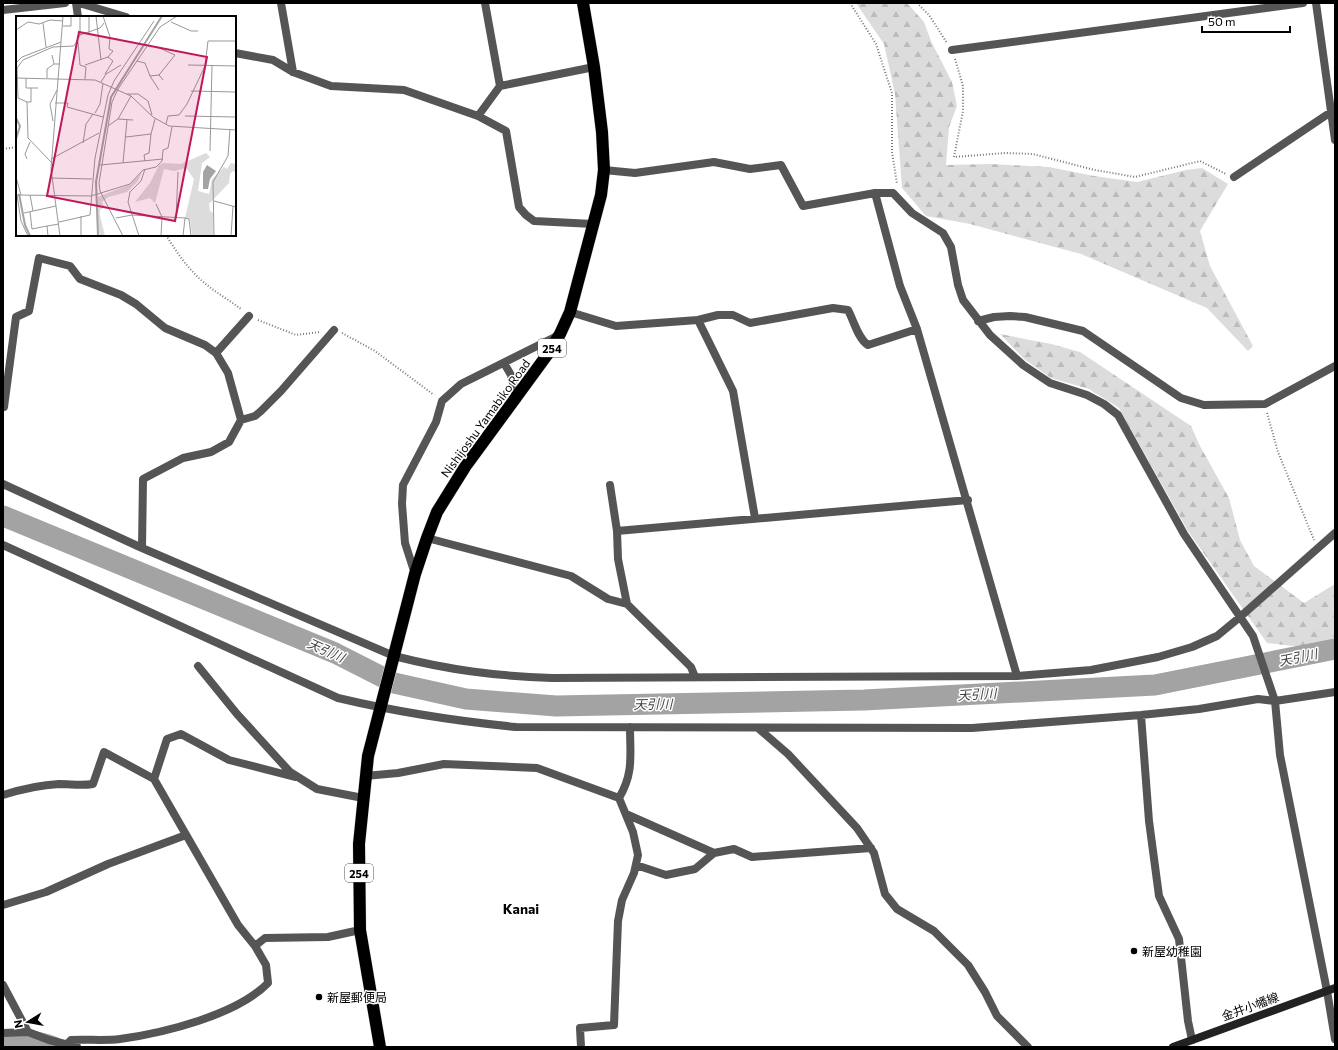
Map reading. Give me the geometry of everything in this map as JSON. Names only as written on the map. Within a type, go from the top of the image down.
[{"type":"highway","name":"Nishijoshu Yamabiko Road","points":[[393,658],[426,538],[448,491],[517,399],[560,334],[570,312],[601,194],[604,170],[602,132],[594,67],[582,3]]},
{"type":"highway","name":"254","points":[[380,1047],[360,930],[359,844],[365,776],[393,658]]},
{"type":"main road","name":"金井小幡線","points":[[1172,1047],[1331,989]]},
{"type":"street","points":[[3,10],[66,3]]},
{"type":"street","points":[[76,3],[78,16]]},
{"type":"street","points":[[80,3],[123,16]]},
{"type":"street","points":[[281,3],[293,72]]},
{"type":"street","points":[[485,3],[500,86]]},
{"type":"street","points":[[952,50],[1303,3]]},
{"type":"street","points":[[1316,3],[1333,112],[1335,140]]},
{"type":"street","points":[[236,53],[273,60],[293,72],[331,86],[404,90],[478,116],[506,131],[519,207],[526,215],[534,221],[593,224]]},
{"type":"street","points":[[478,116],[500,86],[594,67]]},
{"type":"street","points":[[1234,178],[1333,112]]},
{"type":"street","points":[[604,170],[635,173],[714,162],[750,168],[781,165],[803,206],[875,193],[893,193],[912,213],[943,233],[951,247],[958,286],[963,300],[990,335],[1023,365],[1050,383],[1087,394],[1104,404],[1118,415],[1184,534],[1253,636],[1275,701],[1282,763],[1331,989],[1335,1039]]},
{"type":"street","points":[[875,193],[900,286],[917,329],[968,500],[1017,676]]},
{"type":"street","points":[[4,407],[16,317],[29,310],[40,258],[70,266],[80,279],[136,304],[165,328],[205,345],[216,353],[228,373],[241,420],[229,442],[211,452],[183,458],[143,479],[142,548]]},
{"type":"street","points":[[570,312],[616,326],[698,320],[733,315],[750,323],[833,308],[848,310],[855,322],[861,341],[868,345],[917,329]]},
{"type":"street","points":[[216,353],[249,316]]},
{"type":"street","points":[[978,321],[994,317],[1025,317],[1083,331],[1181,398],[1204,405],[1265,404],[1335,366]]},
{"type":"street","points":[[698,320],[729,380],[733,391],[754,518]]},
{"type":"street","points":[[241,420],[255,416],[261,411],[281,391],[334,330]]},
{"type":"street","points":[[416,574],[405,544],[402,504],[403,485],[436,422],[442,401],[462,384],[560,334]]},
{"type":"street","points":[[504,363],[511,376],[517,399]]},
{"type":"street","points":[[3,484],[142,548],[393,658],[437,667],[500,676],[552,678],[1017,676],[1091,670],[1158,657],[1192,647],[1217,636],[1240,618],[1335,533]]},
{"type":"street","points":[[610,485],[617,532],[618,559],[627,604]]},
{"type":"street","points":[[617,532],[754,518],[968,500]]},
{"type":"street","points":[[426,538],[571,576],[608,599],[627,604],[691,667],[695,677]]},
{"type":"street","points":[[3,545],[338,698],[381,704],[454,721],[516,727],[972,728],[1141,715],[1199,709],[1258,699],[1275,701],[1335,692]]},
{"type":"street","points":[[198,666],[237,714],[290,772],[317,789],[363,798]]},
{"type":"street","points":[[1141,715],[1149,821],[1159,896],[1179,939],[1188,1021],[1192,1040]]},
{"type":"street","points":[[619,798],[628,783],[630,771],[630,727]]},
{"type":"street","points":[[758,728],[788,754],[857,828],[874,853],[885,894],[897,909],[934,931],[968,966],[985,992],[997,1016],[1028,1047]]},
{"type":"street","points":[[154,779],[167,739],[182,734],[229,760],[301,779]]},
{"type":"street","points":[[3,795],[29,787],[60,784],[82,786],[93,784],[104,752],[154,779],[238,925],[255,946],[266,965],[268,983],[260,992],[218,1014],[194,1022],[119,1039],[71,1040],[67,1044]]},
{"type":"street","points":[[365,776],[398,773],[444,764],[537,768],[619,798],[633,832],[638,855],[636,865],[622,900],[618,921],[614,1025],[580,1028],[581,1047]]},
{"type":"street","points":[[626,814],[714,853]]},
{"type":"street","points":[[3,905],[46,892],[108,864],[186,834]]},
{"type":"street","points":[[636,865],[666,876],[695,869],[714,853],[734,849],[752,857],[870,848]]},
{"type":"street","points":[[255,946],[264,938],[328,937],[360,930]]},
{"type":"street","points":[[3,985],[28,1032]]},
{"type":"street","points":[[3,1033],[28,1032],[49,1040],[77,1047]]},
{"type":"path","points":[[850,3],[876,44],[892,94],[892,152],[897,184],[893,193]]},
{"type":"path","points":[[916,3],[929,15],[952,50],[963,86],[963,111],[954,157],[1006,153],[1033,154],[1101,171],[1135,176],[1200,161],[1234,178]]},
{"type":"path","points":[[3,149],[16,147]]},
{"type":"path","points":[[167,236],[175,251],[194,274],[207,286],[249,316],[296,335],[334,330],[343,333],[375,351],[442,401]]},
{"type":"path","points":[[1265,404],[1278,452],[1317,549]]},
{"type":"green space","points":[[856,3],[907,3],[924,22],[931,41],[952,82],[957,106],[949,127],[946,165],[991,164],[1049,167],[1094,176],[1137,182],[1186,170],[1202,168],[1228,184],[1200,231],[1210,266],[1253,346],[1248,351],[1207,308],[1081,254],[970,224],[926,216],[902,188],[895,94],[884,44]]},
{"type":"green space","points":[[1000,334],[1051,344],[1080,352],[1191,426],[1200,446],[1229,498],[1240,540],[1254,566],[1304,603],[1335,584],[1335,642],[1309,648],[1267,643],[1188,531],[1119,408],[1089,389],[1051,378],[1024,359]]},
{"type":"waterway","name":"天引川","points":[[3,516],[335,653],[394,683],[466,699],[556,706],[864,700],[1155,685],[1335,649]]},
{"type":"waterway","points":[[3,1042],[29,1041],[54,1047]]},
{"type":"place","name":"新屋幼稚園","points":[[1134,951]]},
{"type":"place","name":"新屋郵便局","points":[[319,997]]},
{"type":"district","name":"Kanai","points":[[521,908]]}]
